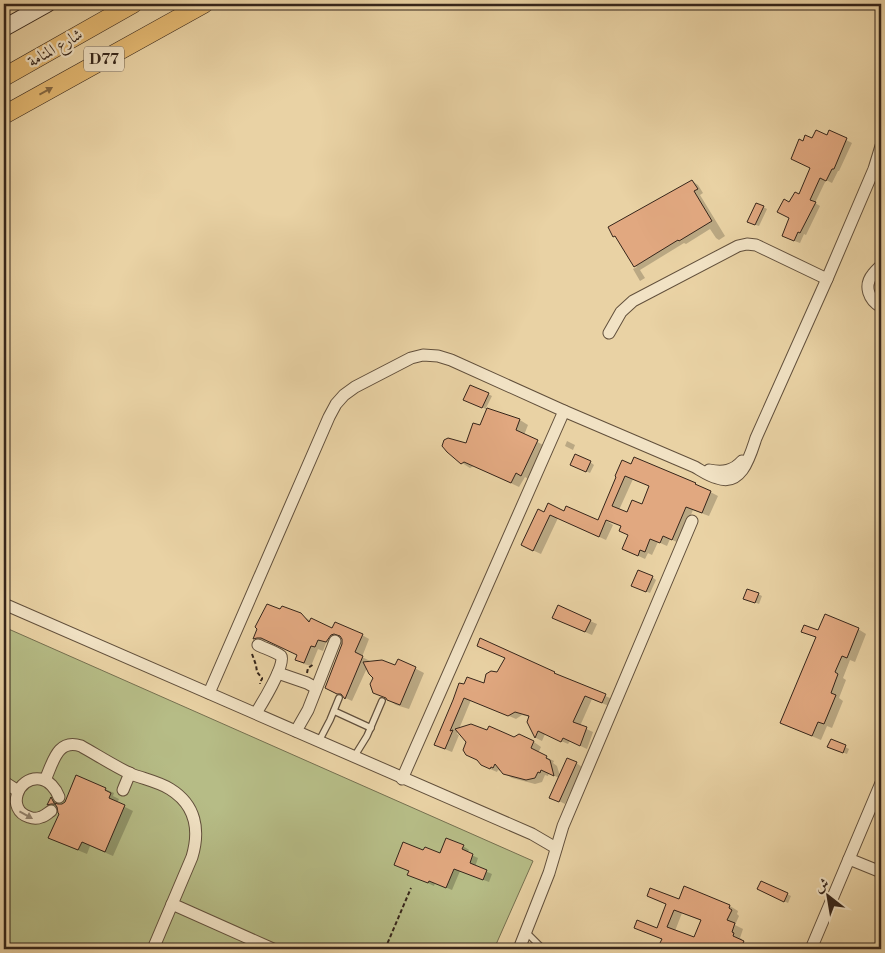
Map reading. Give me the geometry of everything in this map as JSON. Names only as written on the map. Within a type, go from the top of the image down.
[{"type":"main road","name":"شارع المنامة","points":[[4,77],[132,4]]},
{"type":"main road","name":"شارع المنامة","points":[[4,115],[204,4]]},
{"type":"street","points":[[4,28],[47,4]]},
{"type":"street","points":[[209,693],[336,404],[344,394],[355,387],[411,358],[423,355],[438,356],[451,360],[564,411],[696,467],[714,478],[726,480],[742,472],[827,279],[874,168],[881,146]]},
{"type":"street","points":[[874,168],[881,156]]},
{"type":"street","points":[[609,333],[621,312],[633,301],[738,246],[756,245],[827,279]]},
{"type":"street","points":[[881,265],[870,279],[868,290],[872,301],[881,307]]},
{"type":"street","points":[[402,778],[564,411]]},
{"type":"street","points":[[519,949],[549,873],[563,826],[692,522]]},
{"type":"street","points":[[4,604],[532,834],[556,848]]},
{"type":"street","points":[[296,731],[308,710],[335,641]]},
{"type":"street","points":[[256,714],[283,661],[281,656],[258,645]]},
{"type":"street","points":[[278,673],[316,688]]},
{"type":"street","points":[[45,780],[62,748],[68,744],[74,744],[130,773],[170,790],[181,797],[189,807],[197,831],[196,844],[153,949]]},
{"type":"street","points":[[123,790],[130,773]]},
{"type":"street","points":[[51,810],[42,817],[34,819],[25,816],[16,804],[16,797],[21,786],[33,779],[45,780],[52,786],[59,797]]},
{"type":"street","points":[[4,782],[18,791]]},
{"type":"street","points":[[812,949],[881,783]]},
{"type":"street","points":[[532,834],[545,833],[563,826]]},
{"type":"street","points":[[849,859],[881,872]]},
{"type":"street","points":[[172,904],[273,949]]},
{"type":"lane","points":[[319,741],[339,698]]},
{"type":"lane","points":[[354,757],[371,728],[382,701]]},
{"type":"lane","points":[[334,711],[371,728]]},
{"type":"lane","points":[[526,932],[544,949]]},
{"type":"path","points":[[258,645],[254,644],[252,653],[257,672],[262,678],[260,685],[270,688]]},
{"type":"path","points":[[385,949],[410,888]]},
{"type":"green space","points":[[4,627],[533,861],[494,949],[4,949]]},
{"type":"building","points":[[816,130],[827,135],[829,130],[847,138],[834,169],[832,169],[826,181],[820,178],[810,200],[816,202],[794,241],[782,236],[789,218],[777,212],[784,199],[789,202],[795,192],[799,194],[810,168],[791,159],[799,139],[803,141],[805,135],[812,138]]},
{"type":"building","points":[[692,180],[698,189],[694,191],[712,221],[634,267],[608,227]]},
{"type":"building","points":[[756,203],[764,206],[755,225],[747,222]]},
{"type":"building","points":[[470,385],[489,393],[482,408],[463,400]]},
{"type":"building","points":[[487,408],[520,419],[516,430],[538,440],[521,476],[516,473],[511,483],[464,462],[461,464],[442,446],[444,440],[448,438],[466,443],[473,423],[480,425]]},
{"type":"building","points":[[575,454],[591,461],[586,472],[570,465]]},
{"type":"building","points":[[634,457],[711,491],[702,513],[686,507],[672,540],[663,536],[660,543],[650,539],[645,552],[640,550],[638,556],[622,549],[628,535],[619,531],[621,526],[606,520],[599,537],[550,515],[533,551],[521,545],[538,509],[544,512],[548,503],[564,511],[566,506],[598,520],[622,460],[631,464]],"holes":[[[625,476],[649,486],[642,504],[632,500],[627,512],[612,506]]]},
{"type":"building","points":[[638,570],[653,576],[646,592],[631,586]]},
{"type":"building","points":[[747,589],[759,593],[755,603],[743,599]]},
{"type":"building","points":[[267,604],[280,609],[282,606],[301,613],[309,622],[311,618],[332,628],[335,622],[363,634],[355,652],[363,656],[345,699],[341,694],[325,688],[342,644],[340,636],[331,635],[326,642],[318,640],[315,647],[311,646],[304,663],[295,660],[297,655],[261,638],[253,639],[257,629],[255,627]]},
{"type":"building","points":[[558,605],[591,620],[585,632],[552,618]]},
{"type":"building","points":[[825,614],[859,628],[847,658],[842,656],[835,672],[838,674],[831,693],[836,695],[824,724],[818,722],[812,736],[780,723],[816,637],[801,632],[804,625],[818,630]]},
{"type":"building","points":[[480,638],[554,673],[606,694],[602,703],[585,696],[573,722],[587,727],[580,746],[563,738],[561,742],[538,731],[535,738],[527,722],[529,716],[515,712],[508,716],[464,698],[450,731],[453,730],[445,749],[434,745],[459,683],[464,684],[467,677],[484,683],[486,674],[491,671],[497,672],[505,658],[477,646]]},
{"type":"building","points":[[398,659],[416,667],[400,705],[373,693],[370,684],[373,678],[363,662],[382,660],[395,665]]},
{"type":"building","points":[[471,724],[487,730],[489,726],[514,737],[519,734],[534,741],[531,748],[547,756],[546,758],[550,760],[554,776],[541,770],[535,778],[526,780],[503,774],[495,764],[490,769],[481,765],[477,760],[466,755],[463,750],[466,742],[455,729]]},
{"type":"building","points":[[831,739],[846,745],[843,753],[827,747]]},
{"type":"building","points":[[567,758],[577,762],[559,802],[549,798]]},
{"type":"building","points":[[76,775],[106,788],[105,790],[111,793],[109,798],[125,805],[105,852],[82,842],[78,850],[48,838],[59,814],[55,804],[47,805],[51,797],[54,803],[62,804],[65,802]]},
{"type":"building","points":[[446,838],[464,845],[462,849],[473,854],[470,863],[487,870],[483,880],[454,869],[446,888],[407,875],[409,871],[394,865],[403,842],[423,850],[425,847],[440,853]]},
{"type":"building","points":[[761,881],[788,893],[784,902],[757,889]]},
{"type":"building","points":[[684,886],[730,905],[729,908],[732,910],[727,920],[735,923],[732,932],[734,933],[733,936],[744,941],[740,949],[669,949],[659,945],[662,939],[634,928],[637,920],[657,928],[666,904],[647,896],[650,888],[679,899]],"holes":[[[674,910],[701,920],[694,937],[667,927]]]}]
